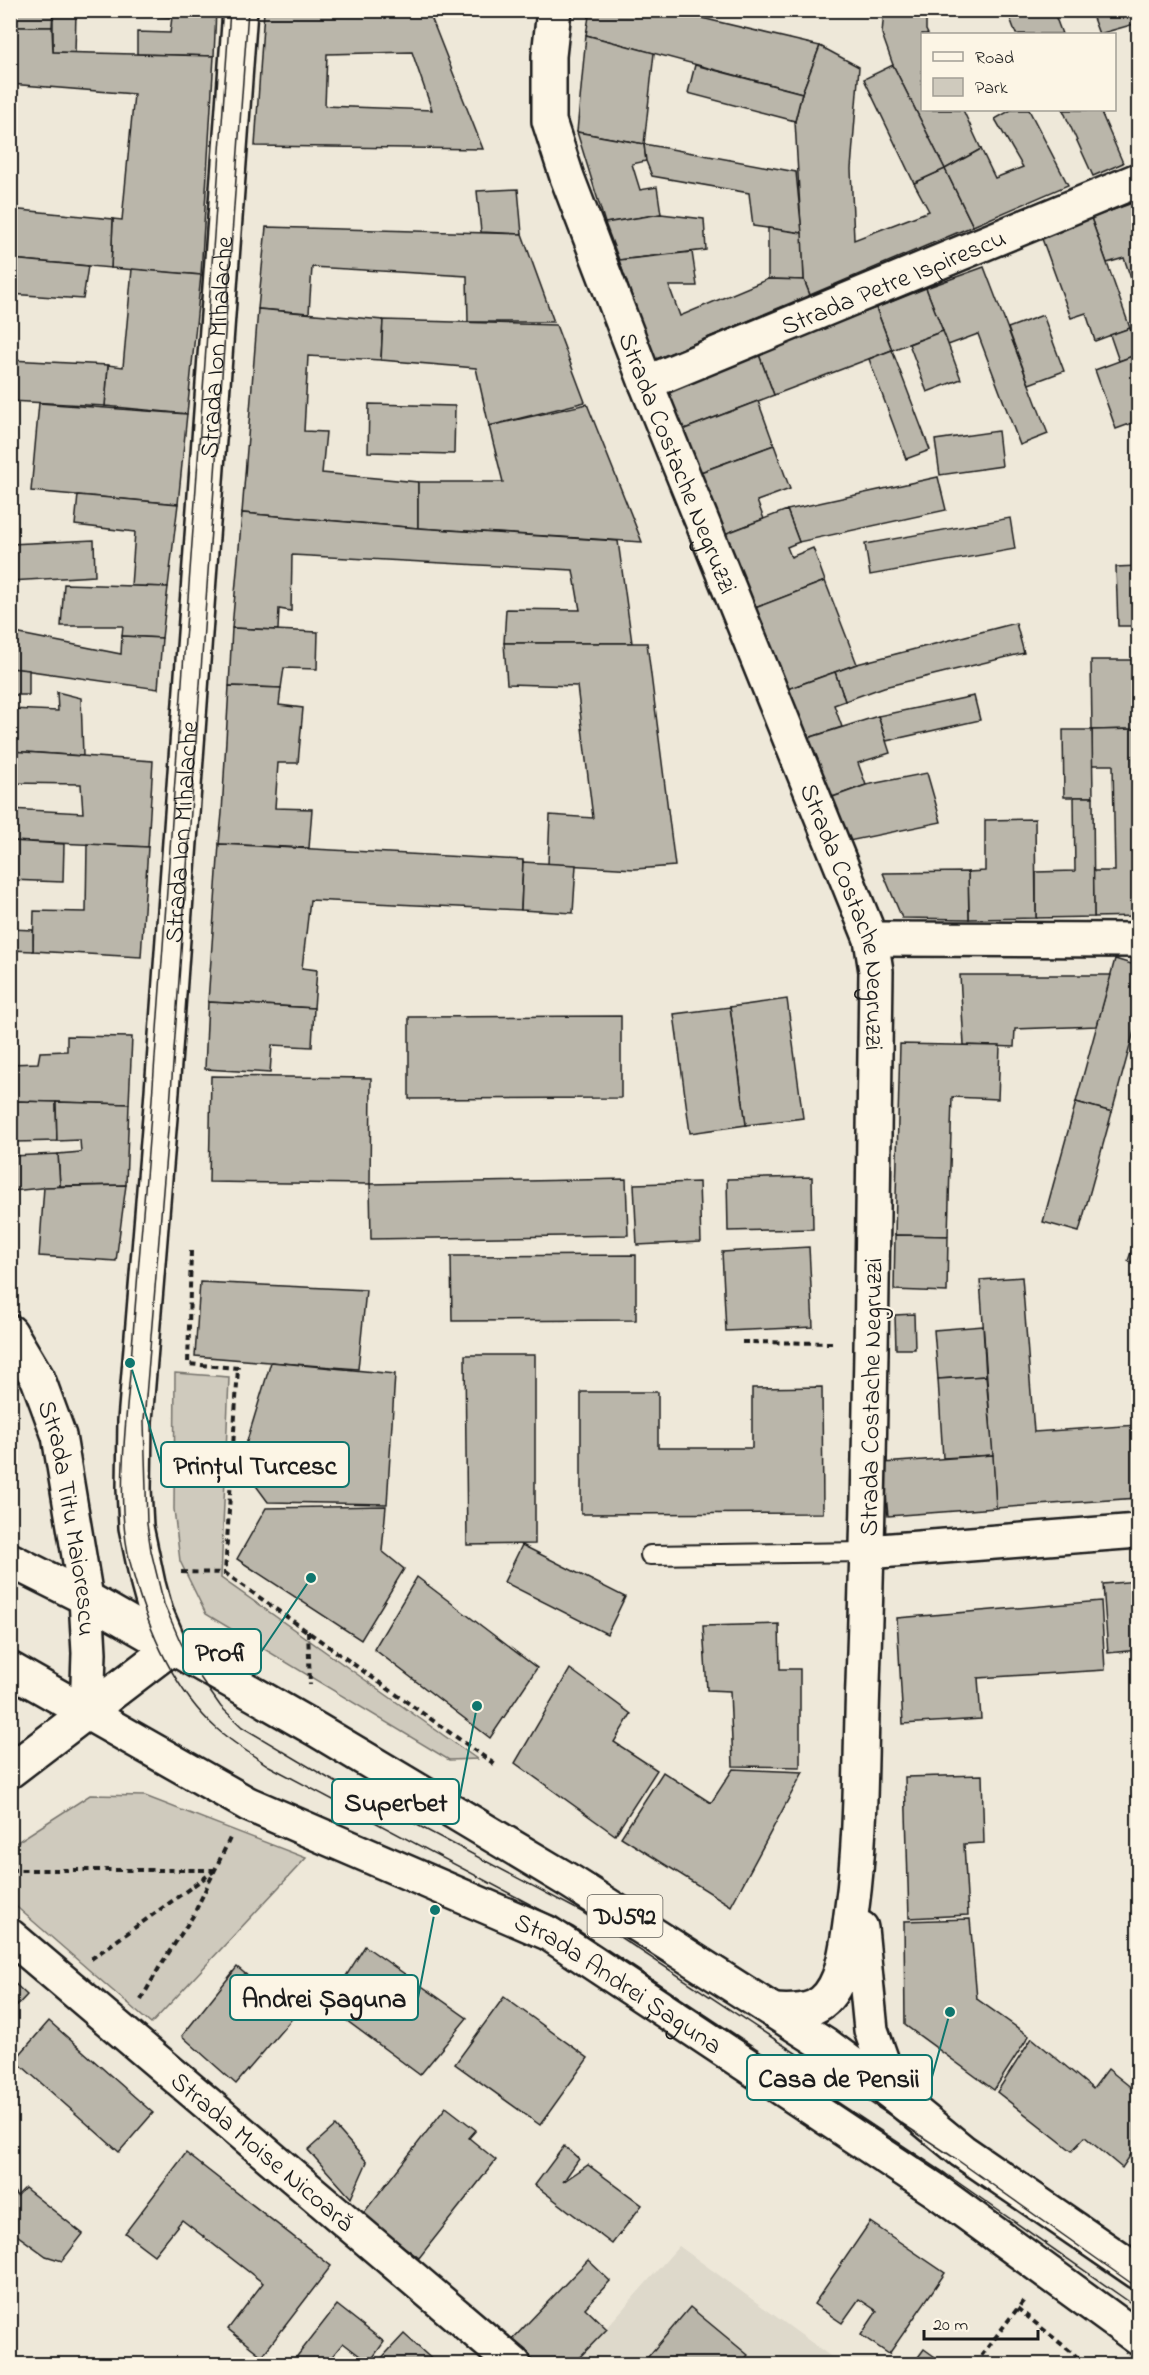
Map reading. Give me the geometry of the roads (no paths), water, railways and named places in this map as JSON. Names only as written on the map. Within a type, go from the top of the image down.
[{"type":"street","name":"Strada Ion Mihalache","points":[[171,1648],[151,1594],[136,1527],[135,1421],[161,1106],[240,10]]},
{"type":"street","name":"Strada Costache Negruzzi","points":[[554,10],[549,56],[549,122],[567,177],[646,383],[871,939],[876,971],[872,1344],[857,1873],[848,1944],[838,1978],[827,1999],[816,2007],[795,2012],[774,2011]]},
{"type":"street","name":"Strada Petre Ispirescu","points":[[646,383],[1138,180]]},
{"type":"street","points":[[871,939],[1138,940]]},
{"type":"street","name":"Strada Titu Maiorescu","points":[[10,1332],[38,1379],[59,1436],[86,1598],[87,1714]]},
{"type":"street","points":[[867,1552],[1138,1531]]},
{"type":"street","name":"DJ592","points":[[10,1560],[86,1598],[317,1730],[571,1882],[825,2044],[894,2095],[963,2151],[1138,2272]]},
{"type":"street","points":[[10,1771],[171,1648]]},
{"type":"street","name":"DJ592","points":[[10,1669],[87,1714]]},
{"type":"street","name":"Strada Andrei Șaguna","points":[[87,1714],[248,1804],[548,1934],[935,2190],[1138,2338]]},
{"type":"street","name":"Strada Costache Negruzzi","points":[[857,1873],[864,1975],[871,2030],[894,2095]]},
{"type":"street","name":"Strada Moise Nicoară","points":[[10,1936],[514,2364]]},
{"type":"lane","points":[[650,1555],[867,1552]]},
{"type":"tram line","points":[[230,10],[150,1132],[123,1462],[123,1514],[126,1539],[136,1584],[152,1630],[173,1673],[200,1712],[217,1729],[242,1748],[269,1766],[573,1927],[946,2174],[1138,2308]]},
{"type":"tram line","points":[[248,10],[170,1106],[144,1421],[147,1524],[164,1604],[195,1670],[221,1707],[242,1727],[328,1778],[582,1912],[956,2159],[1138,2288]]},
{"type":"place","name":"Prințul Turcesc","points":[[130,1363]]},
{"type":"place","name":"Profi","points":[[311,1578]]},
{"type":"place","name":"Superbet","points":[[477,1706]]},
{"type":"place","name":"Andrei Șaguna","points":[[435,1910]]},
{"type":"place","name":"Casa de Pensii","points":[[950,2012]]}]
